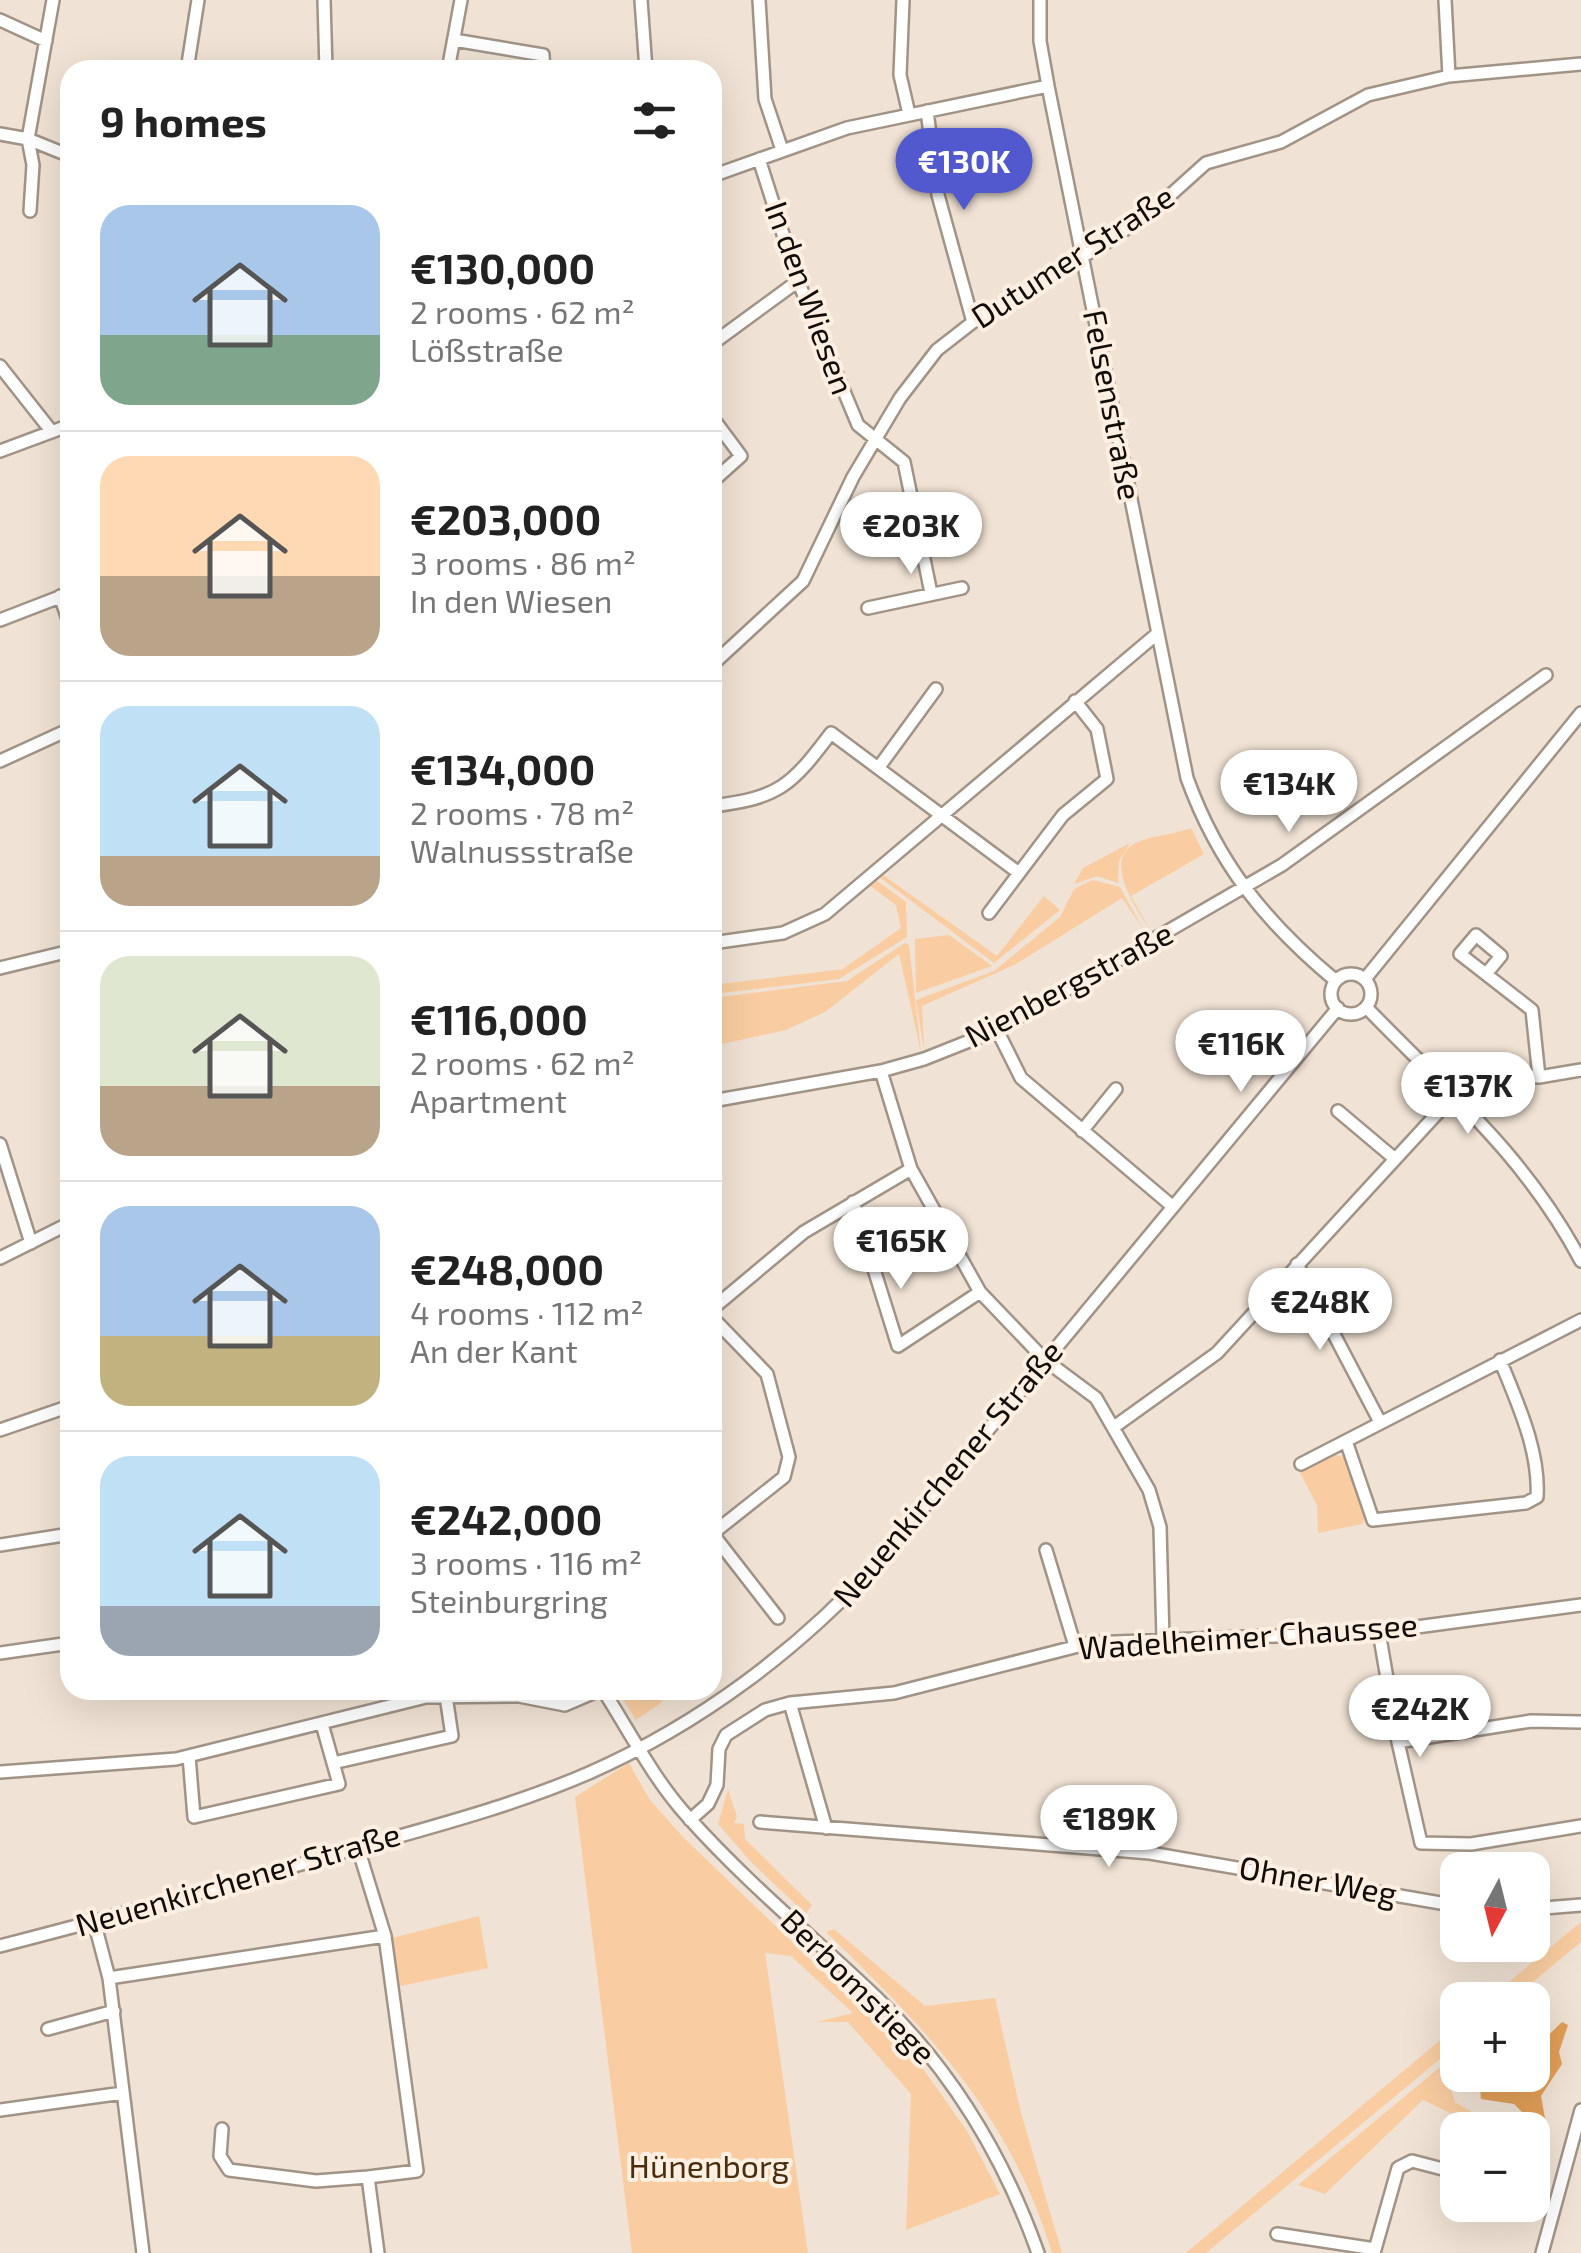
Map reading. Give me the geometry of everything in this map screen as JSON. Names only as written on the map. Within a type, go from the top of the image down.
[{"type":"street","points":[[30,211],[33,166],[28,139],[53,0]]},
{"type":"street","points":[[189,60],[198,0]]},
{"type":"street","points":[[324,0],[326,60]]},
{"type":"street","points":[[450,60],[461,0]]},
{"type":"street","points":[[641,0],[645,60]]},
{"type":"street","points":[[759,0],[765,99],[782,150]]},
{"type":"street","points":[[902,0],[900,74],[909,114]]},
{"type":"street","name":"Felsenstraße","points":[[1040,0],[1040,41],[1048,86],[1187,778],[1202,820],[1243,890],[1284,938],[1336,981]]},
{"type":"street","points":[[1445,0],[1448,76]]},
{"type":"street","points":[[0,20],[46,41]]},
{"type":"street","points":[[454,40],[543,55],[543,60]]},
{"type":"street","name":"Dutumer Straße","points":[[722,655],[804,581],[874,440],[936,350],[973,322],[1166,200],[1206,163],[1280,142],[1368,95],[1448,76],[1581,64]]},
{"type":"street","points":[[722,172],[847,128],[1048,86]]},
{"type":"street","points":[[927,111],[938,195],[973,322]]},
{"type":"street","points":[[0,134],[28,139],[60,152]]},
{"type":"street","name":"In den Wiesen","points":[[759,158],[798,281],[858,425],[904,462],[930,593]]},
{"type":"street","points":[[722,337],[798,281]]},
{"type":"street","points":[[0,366],[52,432]]},
{"type":"street","points":[[0,451],[60,429]]},
{"type":"street","points":[[722,430],[741,456],[722,473]]},
{"type":"street","points":[[868,608],[962,588]]},
{"type":"street","points":[[0,620],[60,596]]},
{"type":"street","points":[[722,941],[804,927],[869,879],[942,812],[1158,634]]},
{"type":"street","name":"Nienbergstraße","points":[[722,1099],[881,1071],[997,1030],[1243,890],[1546,675]]},
{"type":"street","points":[[880,768],[936,690]]},
{"type":"street","points":[[990,913],[1063,815],[1107,780],[1098,729],[1075,701]]},
{"type":"street","points":[[1365,979],[1581,713]]},
{"type":"street","points":[[0,761],[60,734]]},
{"type":"street","points":[[722,804],[774,795],[798,777],[831,734],[942,812],[1019,873]]},
{"type":"street","points":[[0,968],[60,953]]},
{"type":"street","points":[[1350,974],[1365,979],[1371,993],[1366,1007],[1352,1013],[1338,1008],[1331,995],[1336,981],[1350,974]]},
{"type":"street","points":[[1486,974],[1532,1010],[1540,1077]]},
{"type":"street","points":[[1366,1007],[1456,1093],[1539,1192],[1581,1261]]},
{"type":"street","name":"Neuenkirchener Straße","points":[[722,1697],[831,1612],[881,1560],[1338,1008]]},
{"type":"street","points":[[997,1030],[1021,1078],[1172,1206]]},
{"type":"street","points":[[1114,1427],[1217,1353],[1456,1093],[1494,1076],[1540,1077],[1581,1070]]},
{"type":"street","points":[[881,1071],[911,1168],[980,1292],[1045,1360],[1096,1398],[1149,1490],[1160,1527],[1163,1639]]},
{"type":"street","points":[[1082,1131],[1116,1089]]},
{"type":"street","points":[[1338,1110],[1396,1159]]},
{"type":"street","points":[[0,1144],[31,1244]]},
{"type":"street","points":[[722,1301],[804,1232],[911,1168]]},
{"type":"street","points":[[854,1202],[898,1346],[980,1292]]},
{"type":"street","points":[[0,1258],[60,1229]]},
{"type":"street","points":[[1297,1264],[1380,1422]]},
{"type":"street","points":[[1301,1464],[1581,1320]]},
{"type":"street","points":[[722,1327],[767,1374],[789,1457],[784,1477],[722,1527]]},
{"type":"street","points":[[1346,1441],[1373,1520],[1526,1503],[1537,1497],[1538,1482],[1524,1418],[1500,1360]]},
{"type":"street","points":[[0,1430],[60,1409]]},
{"type":"street","points":[[0,1545],[60,1536]]},
{"type":"street","points":[[722,1546],[778,1618]]},
{"type":"street","points":[[1046,1550],[1074,1646]]},
{"type":"street","name":"Wadelheimer Chaussee","points":[[690,1820],[708,1804],[717,1785],[719,1748],[726,1735],[765,1710],[790,1703],[894,1693],[1074,1646],[1379,1632],[1581,1605]]},
{"type":"street","points":[[1379,1632],[1421,1842],[1472,1844],[1581,1826]]},
{"type":"street","points":[[0,1654],[60,1645]]},
{"type":"street","points":[[0,1772],[189,1756],[414,1700]]},
{"type":"street","points":[[334,1764],[452,1736],[447,1700]]},
{"type":"street","points":[[542,1700],[564,1704],[575,1700]]},
{"type":"street","name":"Berbomstiege","points":[[608,1700],[690,1820],[878,1999],[938,2066],[1004,2169],[1038,2253]]},
{"type":"street","name":"Neuenkirchener Straße","points":[[0,1946],[358,1848],[556,1786],[639,1748],[717,1700]]},
{"type":"street","points":[[790,1703],[826,1828]]},
{"type":"street","points":[[1398,1742],[1531,1721],[1581,1722]]},
{"type":"street","points":[[189,1756],[194,1817],[339,1784],[322,1724]]},
{"type":"street","name":"Ohner Weg","points":[[760,1822],[1150,1853],[1440,1903]]},
{"type":"street","points":[[222,2130],[220,2156],[229,2170],[316,2180],[418,2170],[385,1936],[358,1848]]},
{"type":"street","points":[[1550,1908],[1581,1906]]},
{"type":"street","points":[[94,1922],[114,2011],[143,2253]]},
{"type":"street","points":[[109,1978],[385,1936]]},
{"type":"street","points":[[48,2028],[114,2011]]},
{"type":"street","points":[[0,2110],[124,2093]]},
{"type":"street","points":[[1542,2253],[1578,2133],[1581,2110]]},
{"type":"street","points":[[1276,2234],[1375,2251],[1398,2168],[1412,2162],[1440,2169]]},
{"type":"street","points":[[368,2177],[378,2253]]},
{"type":"green space","points":[[1191,828],[1204,854],[1131,896],[1150,930],[1137,909],[1124,882],[1123,857],[1130,847],[1143,840]]},
{"type":"green space","points":[[1130,843],[1119,861],[1118,883],[1097,876],[1074,884],[1083,868]]},
{"type":"green space","points":[[880,873],[997,956],[1044,896],[1060,910],[994,963],[878,876]]},
{"type":"green space","points":[[876,880],[906,902],[907,937],[839,979],[722,993],[722,984],[843,969],[901,928],[896,905],[869,885]]},
{"type":"green space","points":[[1093,880],[1120,887],[1143,929],[1122,898],[1016,964],[922,1006],[924,1050],[916,1000],[994,971],[1060,917],[1074,889]]},
{"type":"green space","points":[[949,935],[992,966],[916,993],[915,939]]},
{"type":"green space","points":[[905,943],[909,945],[921,1052],[899,954],[825,1012],[786,1030],[722,1044],[722,997],[847,981]]},
{"type":"green space","points":[[1332,1453],[1345,1458],[1366,1517],[1362,1524],[1318,1533],[1317,1505],[1299,1471]]},
{"type":"green space","points":[[623,1700],[662,1700],[661,1703],[636,1720]]},
{"type":"green space","name":"Hünenborg","points":[[629,1763],[650,1800],[683,1837],[921,2066],[967,2131],[1000,2194],[906,2230],[911,2094],[848,2022],[817,2022],[853,2013],[791,1956],[765,1953],[808,2253],[632,2253],[575,1797]]},
{"type":"green space","points":[[728,1789],[737,1817],[734,1823],[744,1824],[745,1839],[812,1905],[806,1914],[718,1824]]},
{"type":"green space","points":[[479,1916],[488,1968],[400,1986],[392,1938]]},
{"type":"green space","points":[[1581,1922],[1581,1942],[1533,1982],[1509,1982],[1533,1962],[1550,1962],[1550,1948]]},
{"type":"green space","points":[[834,1929],[925,2006],[995,1998],[1021,2113],[1062,2253],[1052,2253],[1034,2203],[989,2116],[931,2040],[826,1932]]},
{"type":"green space","points":[[1440,2040],[1440,2059],[1206,2253],[1186,2253]]},
{"type":"green space","points":[[1440,2067],[1440,2092],[1452,2092],[1455,2102],[1472,2112],[1448,2112],[1423,2100],[1325,2194],[1298,2185]]},
{"type":"shaded area","points":[[1562,2022],[1568,2025],[1559,2052],[1562,2064],[1550,2082],[1550,2034]]},
{"type":"shaded area","points":[[1480,2092],[1544,2092],[1544,2112],[1522,2112],[1514,2104],[1481,2099]]}]
